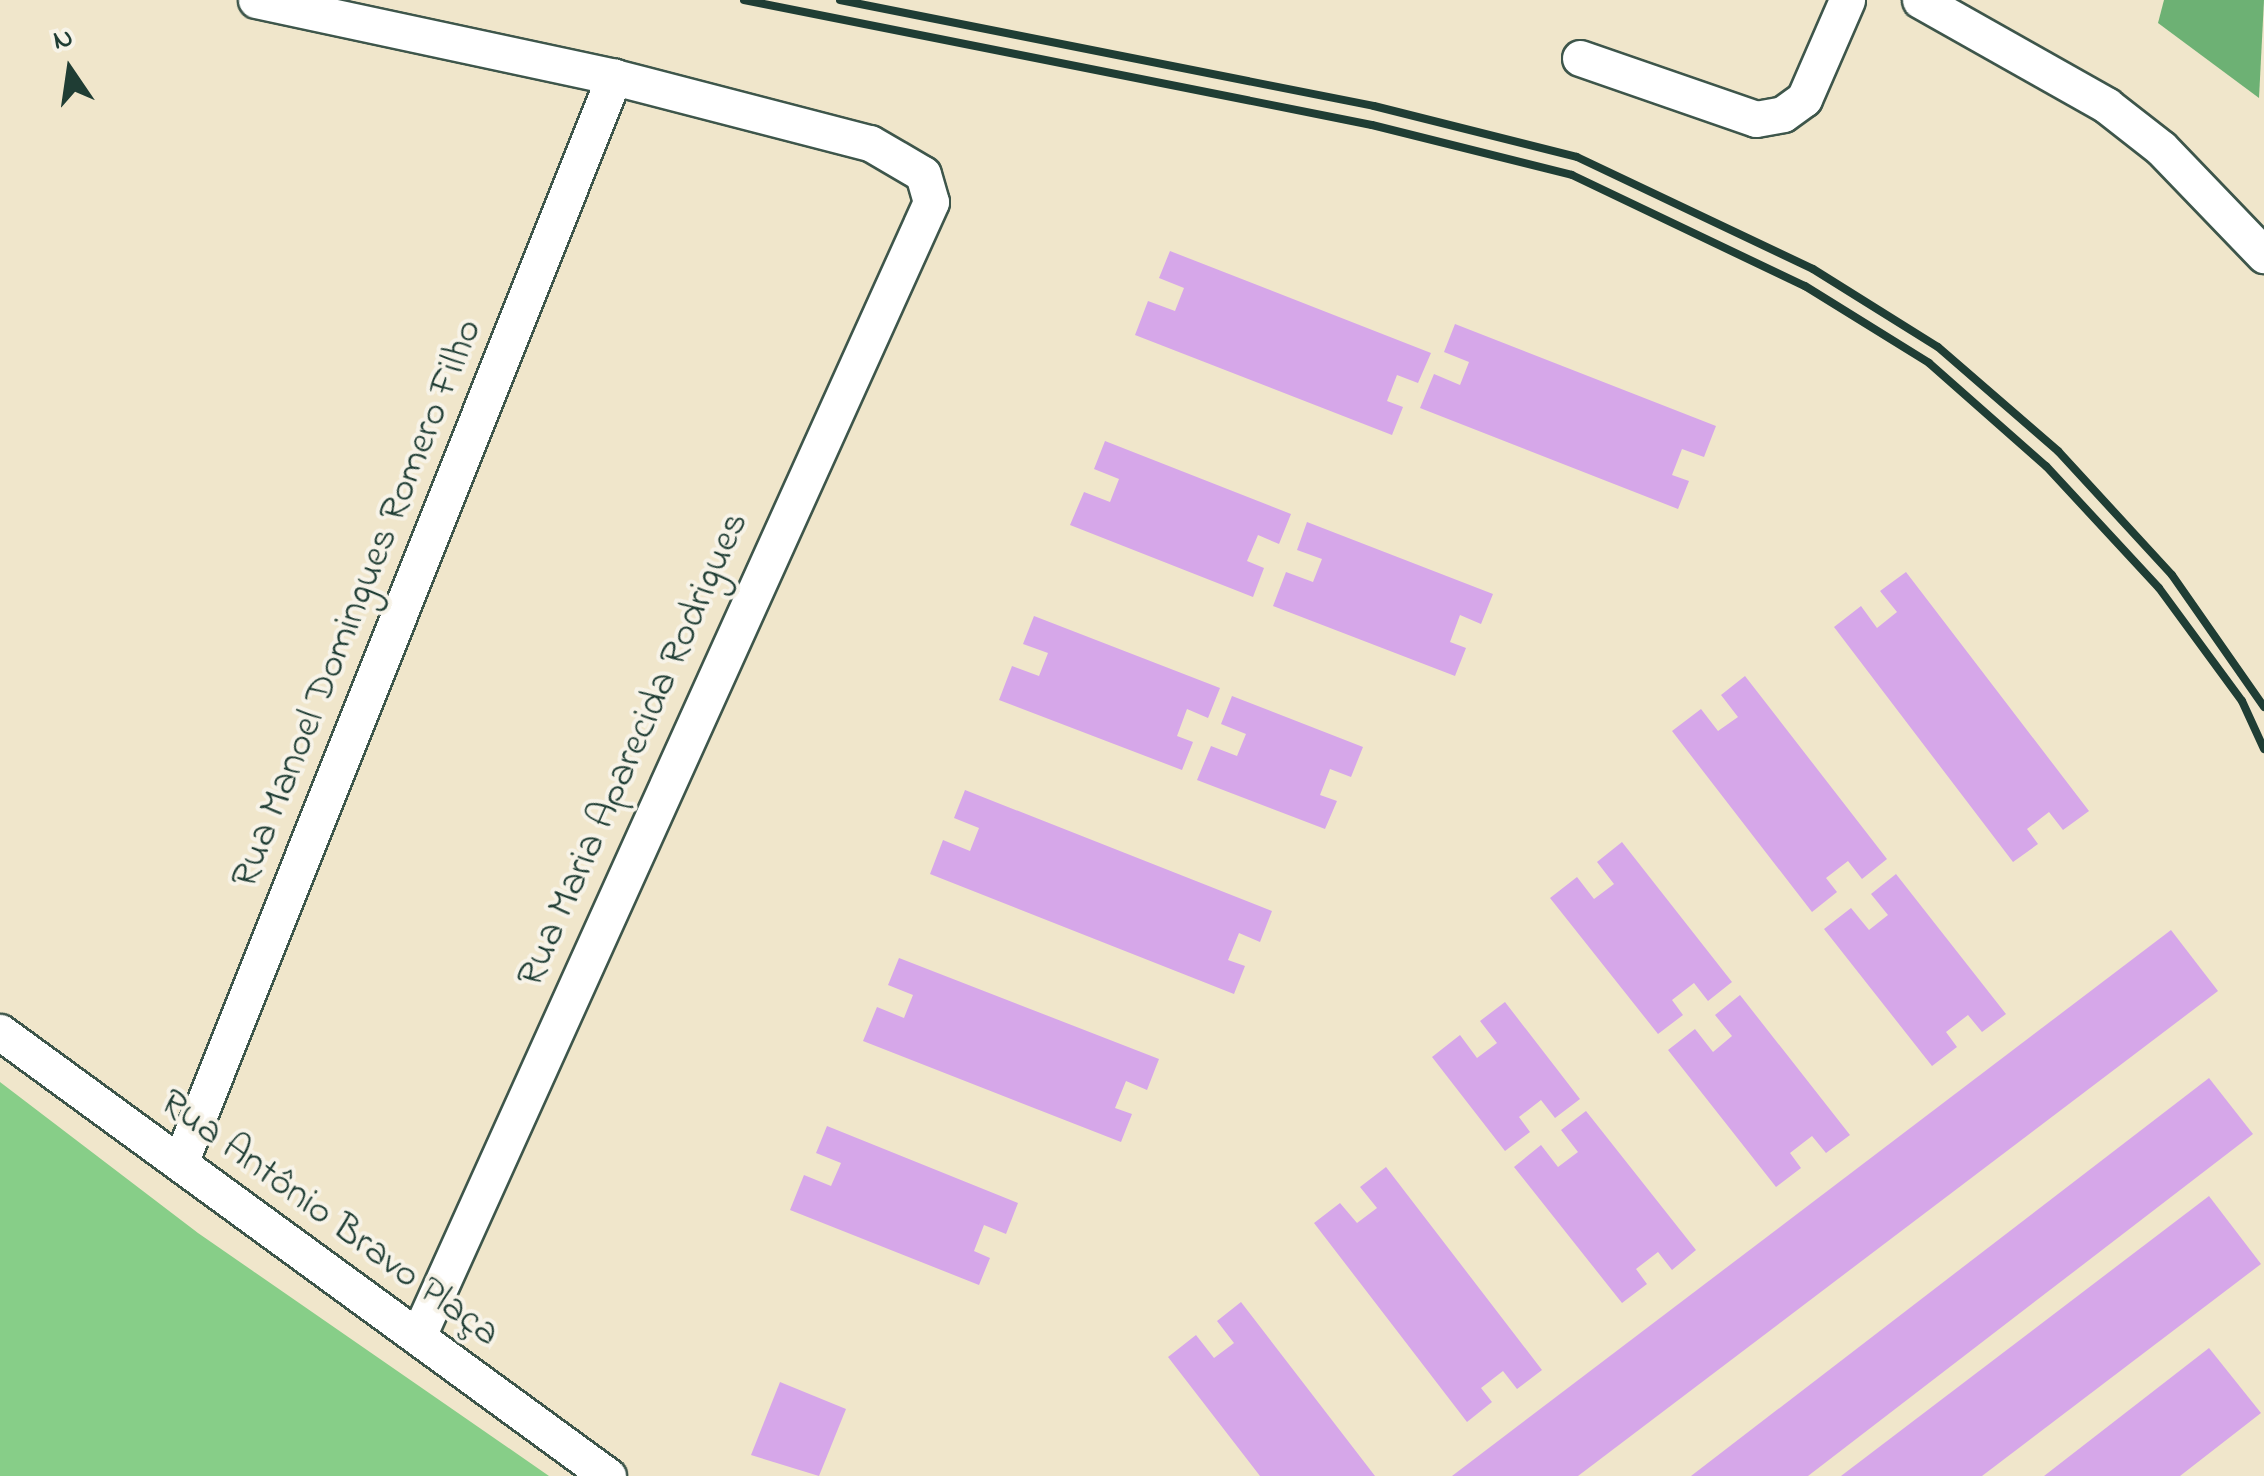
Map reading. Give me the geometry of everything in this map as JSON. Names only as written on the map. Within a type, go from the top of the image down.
[{"type":"street","points":[[256,0],[614,77]]},
{"type":"street","points":[[1580,58],[1756,119],[1783,114],[1804,99],[1847,0]]},
{"type":"street","points":[[1922,2],[2106,105],[2162,148],[2264,255]]},
{"type":"street","name":"Rua Maria Aparecida Rodrigues","points":[[418,1334],[931,202],[924,174],[870,143],[614,77]]},
{"type":"street","name":"Rua Manoel Domingues Romero Filho","points":[[180,1163],[614,77]]},
{"type":"street","name":"Rua Antônio Bravo Plaça","points":[[0,1032],[608,1476]]},
{"type":"green space","points":[[2164,0],[2264,0],[2259,98],[2158,23]]},
{"type":"green space","points":[[0,1082],[198,1233],[549,1476],[0,1476]]},
{"type":"building","points":[[1170,251],[1431,353],[1418,383],[1397,375],[1387,401],[1403,407],[1392,435],[1135,335],[1148,301],[1175,311],[1184,288],[1159,278]]},
{"type":"building","points":[[1455,324],[1716,426],[1704,457],[1682,449],[1672,475],[1689,481],[1678,509],[1420,408],[1434,374],[1460,385],[1469,362],[1444,352]]},
{"type":"building","points":[[1105,441],[1291,514],[1279,544],[1258,535],[1247,561],[1264,568],[1253,597],[1070,525],[1084,492],[1110,502],[1119,479],[1094,469]]},
{"type":"building","points":[[1307,522],[1493,594],[1481,624],[1460,615],[1450,642],[1466,648],[1455,676],[1273,606],[1286,572],[1313,582],[1322,559],[1297,550]]},
{"type":"building","points":[[1906,572],[2089,811],[2063,830],[2049,812],[2027,829],[2038,844],[2013,862],[1834,627],[1861,606],[1877,628],[1897,612],[1880,591]]},
{"type":"building","points":[[1034,616],[1220,688],[1208,718],[1187,709],[1177,736],[1193,742],[1182,770],[999,700],[1012,666],[1039,676],[1048,653],[1023,644]]},
{"type":"building","points":[[1745,676],[1887,859],[1862,879],[1848,861],[1826,878],[1837,892],[1812,912],[1672,731],[1701,709],[1718,731],[1738,717],[1721,695]]},
{"type":"building","points":[[1232,696],[1363,747],[1351,777],[1330,769],[1320,795],[1337,801],[1325,829],[1197,780],[1211,746],[1237,756],[1246,734],[1221,724]]},
{"type":"building","points":[[965,790],[1272,911],[1260,942],[1239,933],[1228,960],[1245,966],[1234,994],[930,874],[943,840],[970,851],[979,828],[954,818]]},
{"type":"building","points":[[1622,842],[1732,982],[1708,1001],[1694,983],[1672,1000],[1683,1015],[1658,1034],[1550,898],[1577,877],[1594,899],[1614,884],[1597,862]]},
{"type":"building","points":[[1896,874],[2006,1014],[1982,1032],[1968,1015],[1946,1032],[1957,1047],[1932,1066],[1824,929],[1851,908],[1869,930],[1888,915],[1871,894]]},
{"type":"building","points":[[2171,930],[2218,991],[1578,1476],[1452,1476]]},
{"type":"building","points":[[899,958],[1159,1059],[1147,1090],[1126,1081],[1115,1108],[1132,1114],[1121,1142],[863,1041],[877,1007],[904,1018],[913,995],[888,985]]},
{"type":"building","points":[[1740,995],[1850,1135],[1826,1153],[1812,1136],[1790,1153],[1801,1168],[1776,1187],[1668,1050],[1695,1029],[1713,1052],[1732,1036],[1715,1015]]},
{"type":"building","points":[[1505,1002],[1580,1099],[1555,1118],[1541,1100],[1519,1117],[1530,1132],[1505,1151],[1432,1057],[1460,1035],[1477,1058],[1497,1043],[1480,1021]]},
{"type":"building","points":[[2209,1078],[2253,1134],[1808,1476],[1691,1476]]},
{"type":"building","points":[[1586,1111],[1696,1250],[1672,1270],[1658,1252],[1636,1269],[1647,1284],[1622,1303],[1514,1167],[1541,1145],[1558,1167],[1578,1152],[1561,1130]]},
{"type":"building","points":[[827,1126],[1018,1203],[1006,1234],[984,1225],[974,1251],[990,1258],[979,1285],[790,1210],[804,1175],[831,1186],[841,1163],[816,1153]]},
{"type":"building","points":[[1386,1167],[1542,1370],[1517,1389],[1503,1371],[1481,1388],[1492,1402],[1467,1422],[1314,1223],[1340,1203],[1357,1223],[1377,1208],[1360,1187]]},
{"type":"building","points":[[2209,1196],[2261,1264],[1982,1476],[1841,1476]]},
{"type":"building","points":[[1241,1302],[1375,1476],[1260,1476],[1168,1357],[1196,1335],[1214,1358],[1234,1343],[1217,1321]]},
{"type":"building","points":[[2209,1348],[2261,1413],[2180,1476],[2044,1476]]},
{"type":"building","points":[[780,1382],[846,1409],[819,1476],[751,1455]]},
{"type":"railway","points":[[744,0],[1372,125],[1572,175],[1805,286],[1929,363],[2046,466],[2159,588],[2242,701],[2264,749]]},
{"type":"railway","points":[[840,0],[1374,106],[1577,157],[1813,269],[1938,347],[2058,451],[2172,575],[2264,707]]}]
